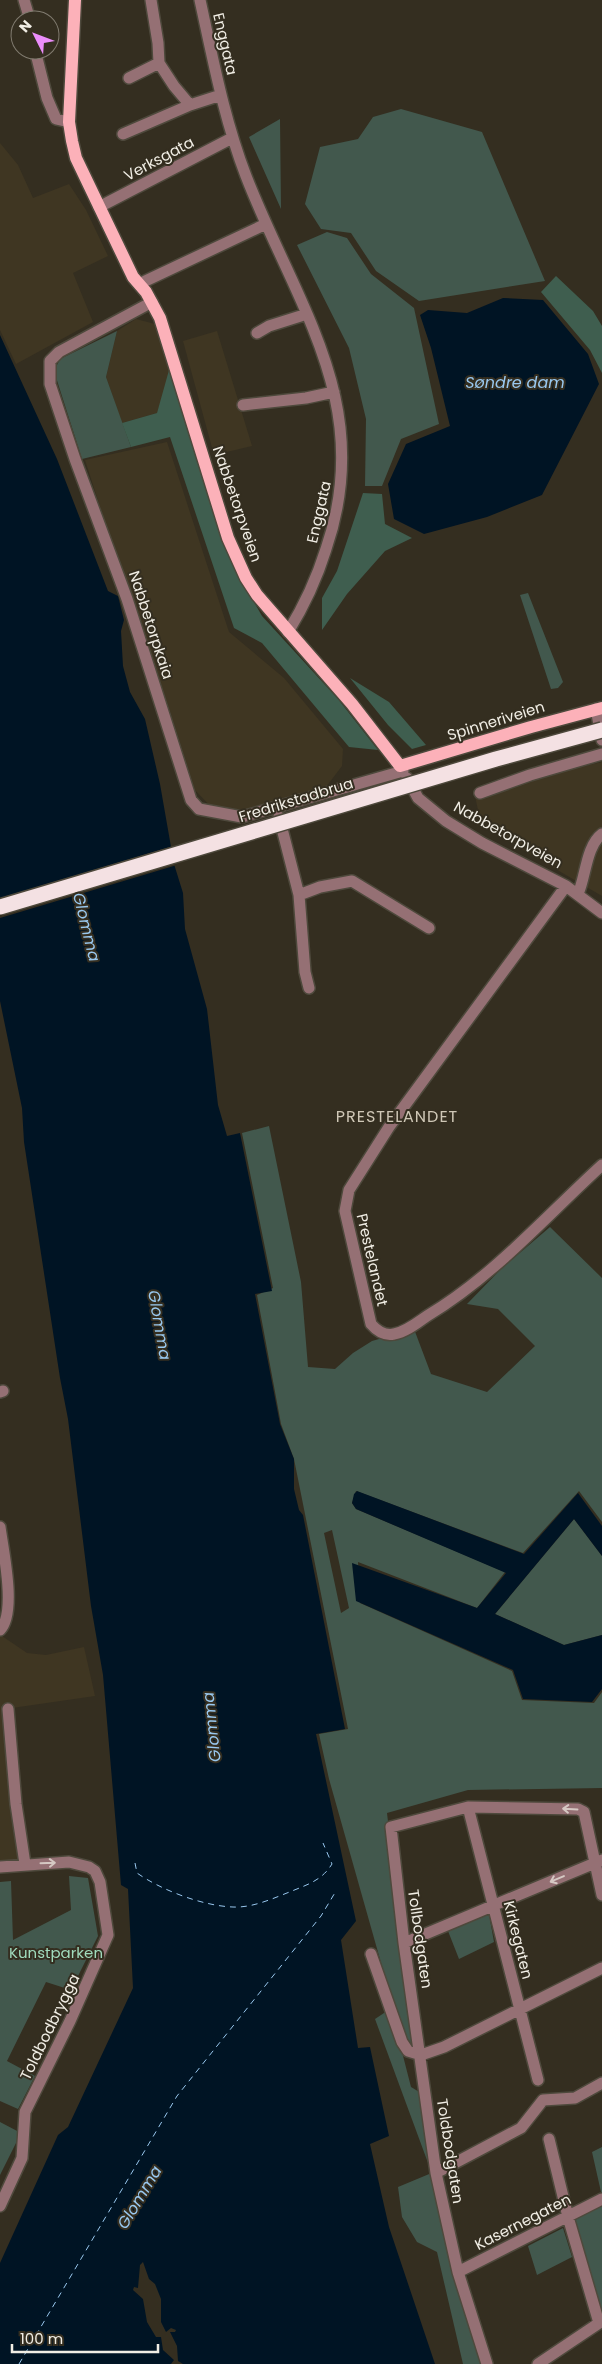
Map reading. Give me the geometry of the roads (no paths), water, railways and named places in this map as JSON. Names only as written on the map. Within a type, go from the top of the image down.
[{"type":"highway","name":"Fredrikstadbrua","points":[[0,907],[487,761],[602,730]]},
{"type":"main road","name":"Nabbetorpveien","points":[[75,0],[69,122],[76,158],[139,284],[152,302],[160,318],[173,354],[228,538],[250,584],[288,632],[352,704],[402,769]]},
{"type":"main road","name":"Spinneriveien","points":[[402,769],[599,708]]},
{"type":"street","points":[[151,0],[158,43],[159,63],[190,105]]},
{"type":"street","name":"Enggata","points":[[200,0],[232,138],[266,224],[308,314],[334,392],[343,441],[341,486],[332,533],[317,573],[288,632]]},
{"type":"street","points":[[38,60],[47,98],[56,119],[69,122]]},
{"type":"street","points":[[129,78],[159,63]]},
{"type":"street","name":"Enggata","points":[[123,134],[190,105],[221,95]]},
{"type":"street","name":"Verksgata","points":[[99,207],[232,138]]},
{"type":"street","points":[[139,284],[266,224]]},
{"type":"street","name":"Nabbetorpkaia","points":[[152,302],[59,352],[50,361],[50,384],[75,459],[128,599],[191,800],[199,809],[242,817],[402,769]]},
{"type":"street","points":[[257,332],[269,326],[308,314]]},
{"type":"street","points":[[243,405],[306,398],[334,392]]},
{"type":"street","points":[[599,708],[602,740]]},
{"type":"street","points":[[480,793],[530,775],[602,754]]},
{"type":"street","name":"Nabbetorpveien","points":[[402,769],[418,798],[446,821],[482,843],[566,886],[602,913]]},
{"type":"street","points":[[277,808],[299,895],[305,972],[309,988]]},
{"type":"street","points":[[578,894],[593,844],[602,834]]},
{"type":"street","points":[[299,895],[345,881],[352,881],[428,928]]},
{"type":"street","name":"Prestelandet","points":[[566,886],[389,1127],[349,1190],[345,1211],[371,1324],[380,1332],[394,1334],[406,1329],[447,1304],[471,1287],[514,1250],[602,1165]]},
{"type":"street","points":[[0,1527],[9,1602],[4,1625],[0,1630]]},
{"type":"street","points":[[0,1867],[24,1864],[8,1710]]},
{"type":"street","points":[[468,1807],[578,1809],[584,1812],[598,1862],[602,1895]]},
{"type":"street","name":"Tollbodgaten","points":[[421,2055],[404,1943],[391,1827],[468,1807]]},
{"type":"street","name":"Kirkegaten","points":[[468,1807],[538,2080]]},
{"type":"street","name":"Toldbodbrygga","points":[[0,2206],[18,2169],[24,2150],[25,2112],[108,1938],[100,1882],[95,1871],[83,1864],[69,1862],[24,1864]]},
{"type":"street","points":[[404,1943],[598,1862]]},
{"type":"street","points":[[371,1954],[402,2042],[408,2051],[421,2055],[444,2047],[602,1968]]},
{"type":"street","name":"Toldbodgaten","points":[[421,2055],[436,2173],[458,2272],[487,2364]]},
{"type":"street","points":[[436,2173],[521,2128],[543,2100],[575,2098],[602,2083]]},
{"type":"street","points":[[538,2364],[600,2322],[568,2217],[549,2139]]},
{"type":"street","name":"Kasernegaten","points":[[458,2272],[602,2199]]},
{"type":"water","name":"Søndre dam","points":[[503,298],[543,300],[588,354],[599,384],[542,495],[487,517],[424,534],[394,519],[388,484],[406,444],[450,426],[431,348],[420,315],[428,310],[467,313]]},
{"type":"water","name":"Glomma","points":[[0,335],[57,459],[108,591],[118,596],[124,620],[121,631],[123,666],[130,692],[145,719],[160,784],[174,864],[183,893],[185,929],[207,1009],[218,1105],[227,1136],[240,1133],[272,1291],[255,1294],[280,1424],[294,1459],[294,1489],[299,1510],[303,1515],[345,1729],[316,1734],[356,1921],[341,1940],[358,2048],[370,2047],[389,2136],[370,2144],[389,2227],[435,2364],[183,2364],[178,2361],[177,2346],[170,2332],[175,2332],[176,2330],[171,2328],[166,2332],[161,2322],[161,2299],[155,2284],[149,2279],[143,2262],[140,2265],[138,2288],[134,2287],[133,2290],[143,2299],[147,2322],[156,2337],[161,2337],[163,2350],[174,2360],[171,2364],[0,2364],[0,2263],[58,2135],[68,2127],[133,1988],[128,1889],[121,1885],[103,1675],[91,1606],[68,1419],[24,1142],[22,1108],[0,1001]]},
{"type":"water","points":[[357,1491],[524,1554],[578,1493],[602,1526],[602,1556],[574,1519],[495,1614],[564,1645],[602,1635],[602,1689],[592,1702],[523,1699],[513,1670],[356,1601],[352,1563],[477,1608],[506,1573],[356,1509],[352,1503],[354,1494]]},
{"type":"district","name":"PRESTELANDET","points":[[397,1116]]},
{"type":"park label","name":"Kunstparken","points":[[56,1953]]}]
